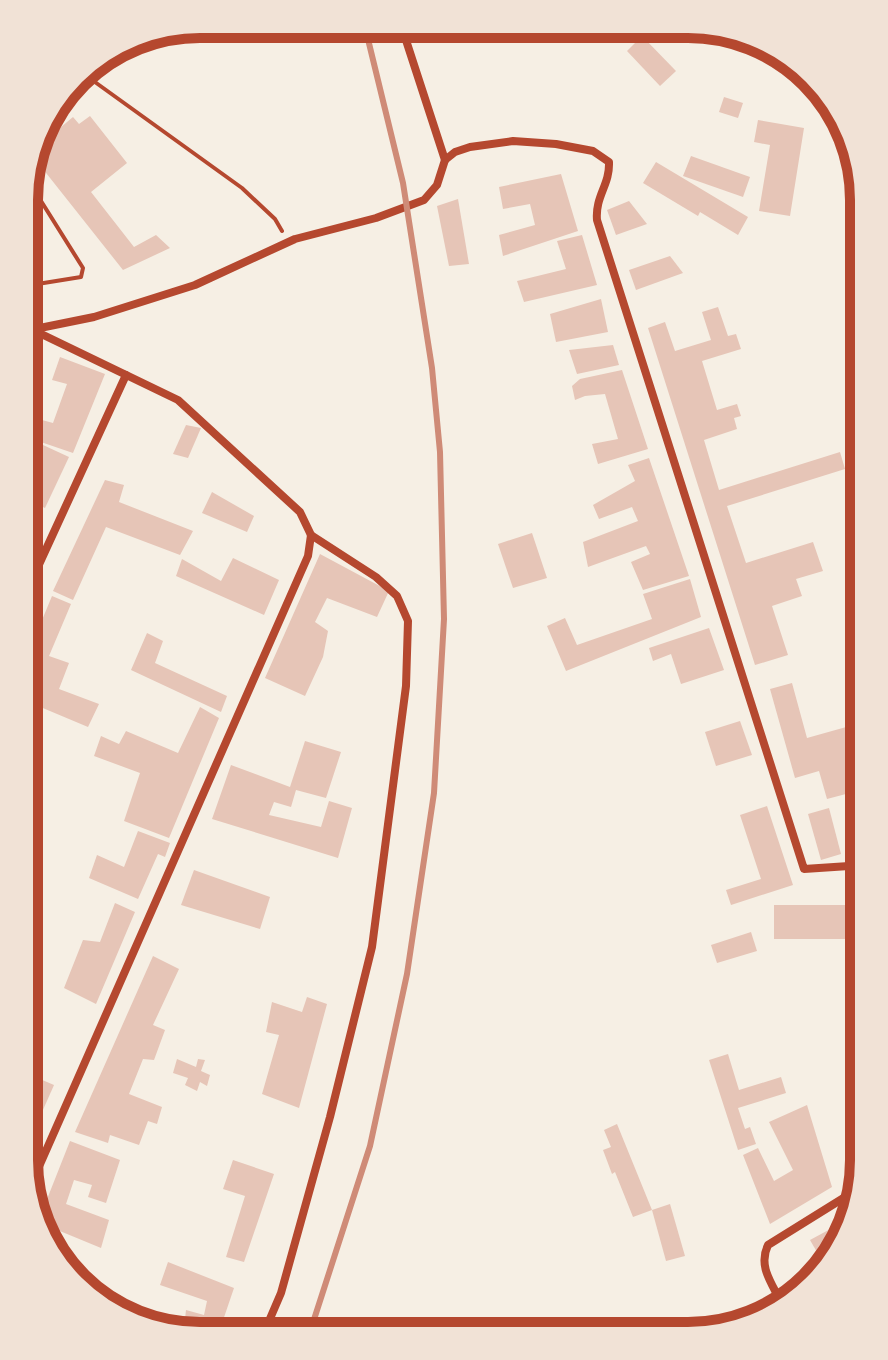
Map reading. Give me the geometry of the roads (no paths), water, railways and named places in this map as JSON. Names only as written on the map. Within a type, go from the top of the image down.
[{"type":"street","points":[[405,38],[445,160]]},
{"type":"street","points":[[38,328],[94,317],[195,285],[295,239],[376,218],[424,200],[437,185],[445,160],[455,152],[470,147],[513,141],[593,151],[609,162],[610,179],[595,206],[597,220],[804,869],[850,866]]},
{"type":"street","points":[[38,334],[178,400],[300,512],[311,535],[376,577],[397,596],[408,621],[406,686],[372,947],[330,1117],[281,1293],[269,1322]]},
{"type":"street","points":[[38,567],[126,375]]},
{"type":"street","points":[[38,1169],[308,556],[311,535]]},
{"type":"street","points":[[777,1294],[764,1269],[763,1256],[768,1245],[845,1197]]},
{"type":"railway","points":[[313,1322],[370,1146],[407,974],[434,793],[444,619],[440,452],[432,368],[403,183],[368,38]]}]
